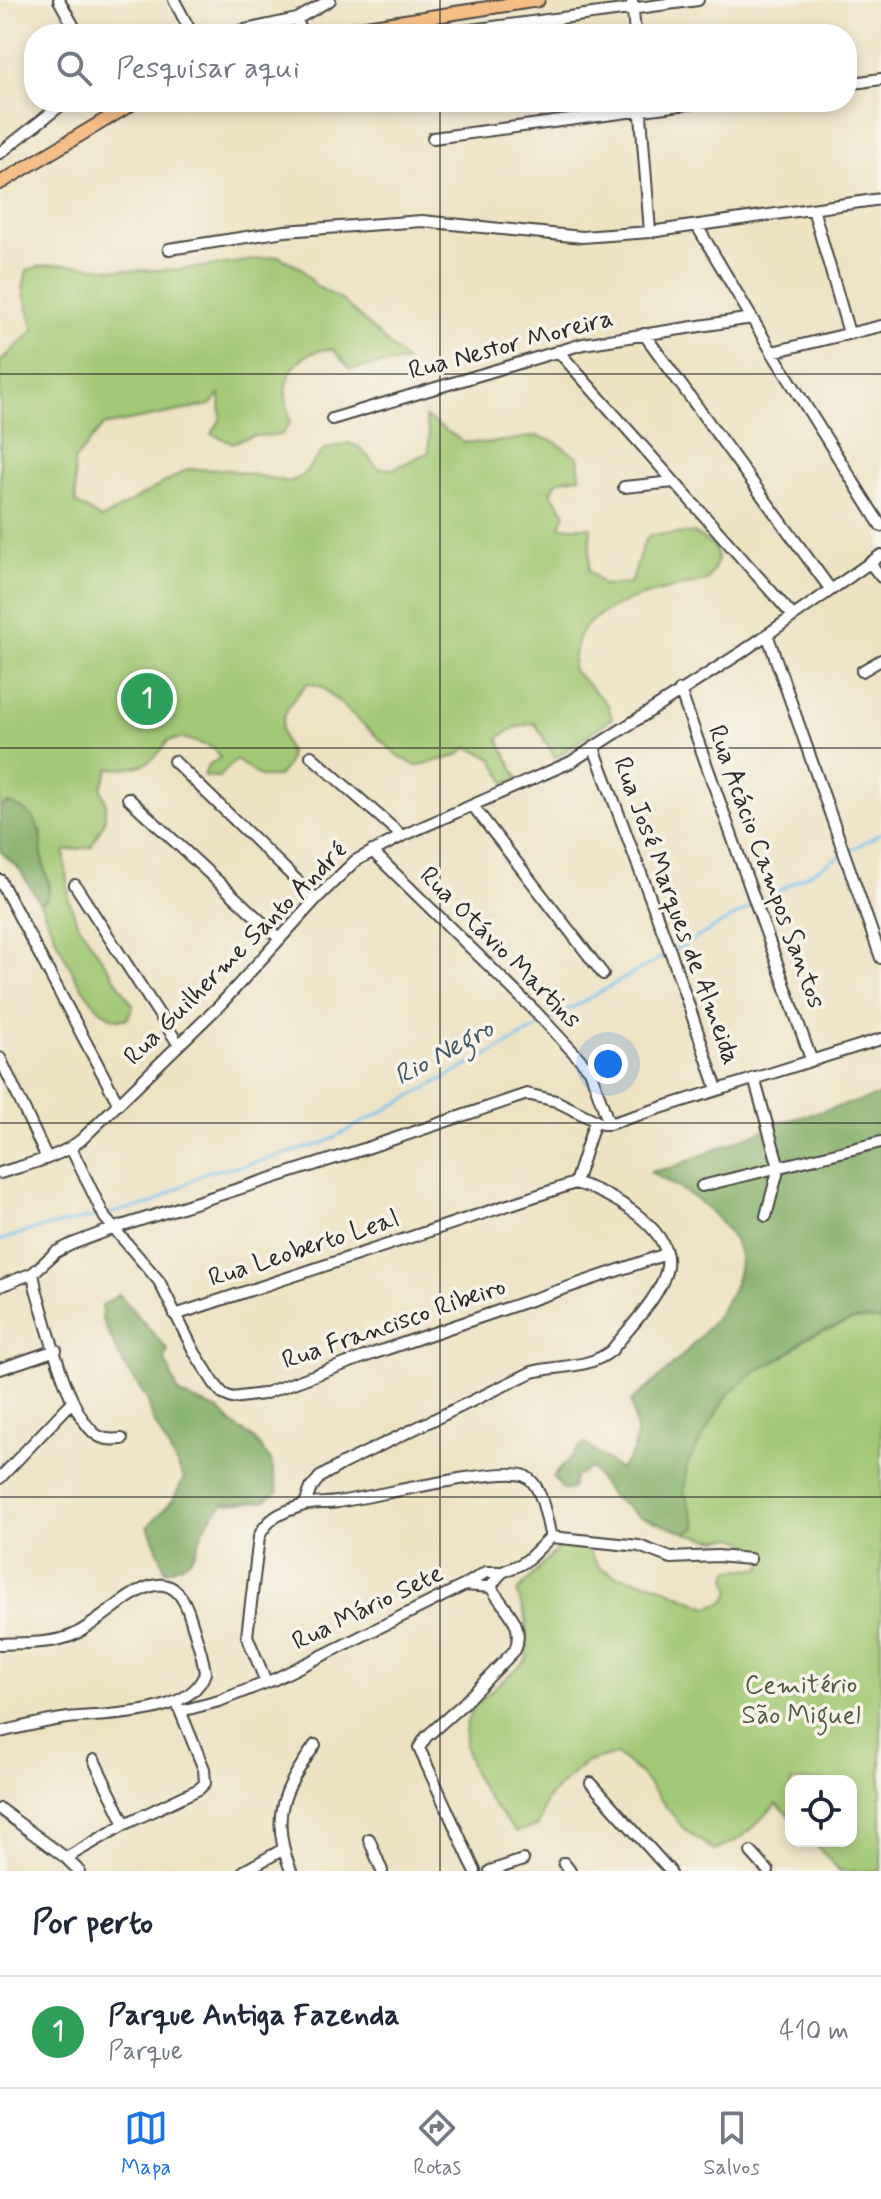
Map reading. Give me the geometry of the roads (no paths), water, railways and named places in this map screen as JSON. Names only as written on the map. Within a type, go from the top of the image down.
[{"type":"main road","points":[[385,24],[538,0]]},
{"type":"main road","points":[[0,183],[118,112]]},
{"type":"street","points":[[59,0],[72,24]]},
{"type":"street","points":[[174,0],[187,24]]},
{"type":"street","points":[[273,24],[297,19],[330,0]]},
{"type":"street","points":[[504,24],[632,4],[698,0]]},
{"type":"street","points":[[632,4],[634,24]]},
{"type":"street","points":[[297,19],[299,24]]},
{"type":"street","points":[[857,83],[881,79]]},
{"type":"street","points":[[0,153],[52,112]]},
{"type":"street","points":[[433,138],[601,112]]},
{"type":"street","points":[[640,112],[650,232]]},
{"type":"street","points":[[169,249],[285,231],[422,221],[582,237],[650,232],[881,199]]},
{"type":"street","points":[[813,209],[849,333]]},
{"type":"street","points":[[697,226],[881,526]]},
{"type":"street","name":"Rua Nestor Moreira","points":[[332,419],[606,339],[752,318]]},
{"type":"street","points":[[772,352],[881,326]]},
{"type":"street","points":[[644,334],[831,590]]},
{"type":"street","points":[[558,351],[793,616]]},
{"type":"street","points":[[624,487],[674,482]]},
{"type":"street","name":"Rua Guilherme Santo André","points":[[0,1173],[71,1148],[220,1005],[342,872],[372,851],[402,836],[571,762],[881,555]]},
{"type":"street","points":[[870,563],[881,577]]},
{"type":"street","points":[[767,634],[881,958]]},
{"type":"street","points":[[862,671],[881,660]]},
{"type":"street","name":"Rua Acácio Campos Santos","points":[[680,690],[811,1059]]},
{"type":"street","name":"Rua José Marques de Almeida","points":[[594,748],[672,956],[717,1089]]},
{"type":"street","points":[[311,756],[402,836]]},
{"type":"street","points":[[174,761],[316,899]]},
{"type":"street","points":[[128,798],[280,939]]},
{"type":"street","points":[[473,806],[603,974]]},
{"type":"street","name":"Rua Otávio Martins","points":[[372,851],[549,1025],[590,1070],[609,1124]]},
{"type":"street","points":[[0,880],[118,1103]]},
{"type":"street","points":[[75,885],[179,1045]]},
{"type":"street","points":[[0,1286],[33,1273],[56,1252],[112,1229],[527,1094],[538,1094],[595,1121],[609,1124],[881,1039]]},
{"type":"street","points":[[0,1058],[47,1158]]},
{"type":"street","points":[[754,1078],[779,1167],[766,1216]]},
{"type":"street","points":[[305,1504],[311,1488],[320,1477],[381,1443],[532,1372],[603,1358],[612,1350],[662,1282],[668,1266],[659,1239],[641,1218],[607,1193],[575,1183],[595,1121]]},
{"type":"street","points":[[702,1186],[881,1142]]},
{"type":"street","points":[[71,1148],[105,1218],[159,1281],[175,1315]]},
{"type":"street","name":"Rua Leoberto Leal","points":[[175,1315],[575,1183]]},
{"type":"street","name":"Rua Francisco Ribeiro","points":[[175,1315],[223,1394],[232,1398],[248,1397],[666,1254]]},
{"type":"street","points":[[33,1273],[73,1401],[94,1434],[102,1438],[122,1439]]},
{"type":"street","points":[[0,1369],[56,1350]]},
{"type":"street","points":[[0,1478],[73,1401]]},
{"type":"street","points":[[266,1682],[247,1636],[259,1537],[274,1516],[305,1504],[340,1502],[427,1485],[517,1474],[531,1481],[537,1491],[551,1537]]},
{"type":"street","points":[[465,1585],[486,1572],[499,1572],[528,1559],[551,1537],[639,1546],[671,1558],[717,1556],[750,1559]]},
{"type":"street","points":[[475,1871],[419,1748],[426,1737],[515,1650],[518,1641],[513,1615],[491,1587],[499,1572]]},
{"type":"street","points":[[0,1644],[60,1639],[74,1634],[142,1589],[158,1583],[168,1583],[177,1589],[186,1603],[204,1667],[203,1679],[178,1706],[204,1769],[205,1783],[199,1789],[125,1824],[66,1858]]},
{"type":"street","name":"Rua Mário Sete","points":[[0,1732],[44,1722],[219,1701],[266,1682],[465,1585],[491,1587]]},
{"type":"street","points":[[291,1871],[282,1850],[280,1812],[289,1784],[315,1745]]},
{"type":"street","points":[[94,1760],[125,1824]]},
{"type":"street","points":[[591,1783],[670,1871]]},
{"type":"street","points":[[0,1809],[79,1871]]},
{"type":"street","points":[[369,1839],[382,1871]]},
{"type":"street","points":[[244,1871],[282,1850]]},
{"type":"street","points":[[751,1852],[768,1871]]},
{"type":"street","points":[[490,1871],[523,1860]]},
{"type":"waterway","name":"Rio Negro","points":[[759,902],[881,833]]},
{"type":"waterway","name":"Rio Negro","points":[[107,1214],[151,1204],[206,1172],[242,1166],[324,1143],[753,906]]},
{"type":"waterway","name":"Rio Negro","points":[[0,1241],[31,1230],[99,1216]]},
{"type":"place","name":"Parque Antiga Fazenda","points":[[147,699]]},
{"type":"park label","name":"Cemitério São Miguel","points":[[801,1701]]}]
